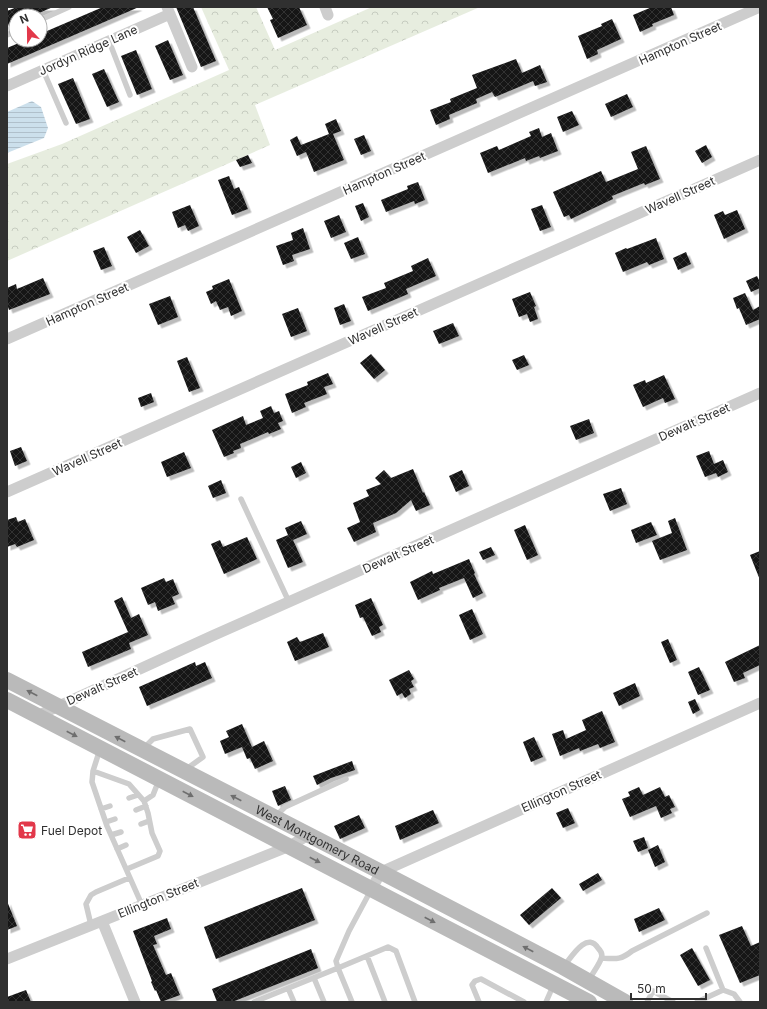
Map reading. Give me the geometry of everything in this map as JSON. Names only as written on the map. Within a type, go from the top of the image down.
[{"type":"main road","name":"West Montgomery Road","points":[[7,680],[308,836],[381,872],[563,967],[625,1002]]},
{"type":"main road","name":"West Montgomery Road","points":[[9,704],[37,716],[589,1002]]},
{"type":"main road","points":[[554,984],[563,967]]},
{"type":"street","name":"Hampton Street","points":[[7,339],[760,7]]},
{"type":"street","name":"Jordyn Ridge Lane","points":[[7,86],[109,42],[168,11]]},
{"type":"street","points":[[168,11],[192,67]]},
{"type":"street","name":"Wavell Street","points":[[7,492],[760,160]]},
{"type":"street","name":"Dewalt Street","points":[[37,716],[289,602],[760,393]]},
{"type":"street","name":"Ellington Street","points":[[381,872],[760,703]]},
{"type":"street","name":"Ellington Street","points":[[7,958],[290,846],[308,836]]},
{"type":"street","points":[[371,890],[381,872]]},
{"type":"street","points":[[102,920],[135,1002]]},
{"type":"lane","points":[[48,17],[70,7]]},
{"type":"lane","points":[[109,42],[130,95]]},
{"type":"lane","points":[[43,70],[66,123]]},
{"type":"lane","points":[[241,499],[289,602]]},
{"type":"lane","points":[[143,750],[152,738],[190,730],[203,757],[184,771]]},
{"type":"lane","points":[[100,749],[93,771],[92,782],[111,835],[142,905]]},
{"type":"lane","points":[[93,771],[129,784],[145,804],[152,833],[160,851],[158,856],[126,869]]},
{"type":"lane","points":[[136,810],[145,804],[153,795],[159,779]]},
{"type":"lane","points":[[274,818],[285,807],[346,779]]},
{"type":"lane","points":[[129,798],[138,795]]},
{"type":"lane","points":[[101,809],[110,806]]},
{"type":"lane","points":[[106,822],[115,819]]},
{"type":"lane","points":[[141,824],[149,821]]},
{"type":"lane","points":[[111,835],[120,832]]},
{"type":"lane","points":[[146,836],[152,833]]},
{"type":"lane","points":[[117,849],[126,845]]},
{"type":"lane","points":[[92,925],[86,904],[91,895],[129,878]]},
{"type":"lane","points":[[352,1002],[336,961],[349,931],[371,890]]},
{"type":"lane","points":[[602,958],[619,959],[707,913]]},
{"type":"lane","points":[[563,967],[584,943],[590,941],[602,952],[602,958],[588,981]]},
{"type":"lane","points":[[254,1002],[263,1000],[288,988],[388,947],[396,951],[415,1002]]},
{"type":"lane","points":[[706,948],[723,990]]},
{"type":"lane","points":[[367,956],[385,1002]]},
{"type":"lane","points":[[314,978],[324,1002]]},
{"type":"lane","points":[[479,1002],[472,985],[475,981],[482,979],[524,1002]]},
{"type":"lane","points":[[546,1002],[554,984]]},
{"type":"lane","points":[[288,988],[294,1002]]},
{"type":"lane","points":[[697,1002],[723,990],[734,994],[740,1002]]},
{"type":"lane","points":[[646,1002],[653,991],[673,1002]]},
{"type":"green space","points":[[201,7],[256,7],[275,50],[372,7],[480,7],[255,105],[270,145],[7,261],[7,164],[62,144],[229,70]]},
{"type":"water","points":[[32,101],[41,107],[48,128],[44,138],[7,153],[7,112]]},
{"type":"building","points":[[17,7],[53,7],[48,9],[14,8]]},
{"type":"building","points":[[103,7],[139,7],[48,46],[48,31]]},
{"type":"building","points":[[176,7],[193,7],[216,61],[201,67]]},
{"type":"building","points":[[267,7],[299,7],[307,25],[278,38],[270,20],[273,19]]},
{"type":"building","points":[[652,7],[671,7],[674,15],[652,24],[653,26],[640,32],[633,15]]},
{"type":"building","points":[[8,11],[8,24],[7,21]]},
{"type":"building","points":[[612,19],[621,39],[597,50],[598,54],[587,59],[578,36],[602,26],[601,24]]},
{"type":"building","points":[[168,40],[183,75],[170,80],[155,46]]},
{"type":"building","points":[[8,48],[44,48],[7,64]]},
{"type":"building","points":[[136,50],[152,89],[137,95],[121,56]]},
{"type":"building","points":[[516,59],[522,73],[540,65],[547,82],[535,86],[533,81],[495,97],[492,92],[476,99],[477,103],[449,115],[450,119],[436,125],[430,110],[451,102],[450,99],[477,88],[472,75]]},
{"type":"building","points":[[104,69],[119,102],[107,107],[92,74]]},
{"type":"building","points":[[73,78],[90,119],[76,124],[58,84]]},
{"type":"building","points":[[627,94],[633,107],[611,117],[605,104]]},
{"type":"building","points":[[572,111],[579,125],[563,132],[557,117]]},
{"type":"building","points":[[336,119],[341,131],[333,134],[344,160],[314,172],[306,152],[297,156],[290,140],[297,136],[301,145],[329,134],[325,124]]},
{"type":"building","points":[[539,128],[542,137],[551,133],[558,151],[540,158],[539,156],[526,161],[525,158],[488,173],[480,153],[497,146],[499,150],[531,136],[529,132]]},
{"type":"building","points":[[364,135],[371,151],[361,155],[354,139]]},
{"type":"building","points":[[706,145],[712,157],[702,163],[695,151]]},
{"type":"building","points":[[646,146],[660,179],[645,185],[644,183],[612,196],[613,199],[571,219],[569,215],[564,217],[553,192],[601,171],[606,182],[638,169],[631,152]]},
{"type":"building","points":[[248,155],[252,163],[240,167],[236,160]]},
{"type":"building","points":[[229,176],[234,189],[239,187],[248,209],[232,215],[218,180]]},
{"type":"building","points":[[418,182],[425,200],[415,204],[414,201],[386,212],[381,200],[408,189],[407,186]]},
{"type":"building","points":[[363,203],[369,217],[361,221],[355,206]]},
{"type":"building","points":[[190,205],[199,226],[188,231],[185,225],[178,228],[172,212]]},
{"type":"building","points":[[542,205],[551,227],[540,231],[531,209]]},
{"type":"building","points":[[737,210],[745,229],[724,239],[714,215],[723,211],[725,215]]},
{"type":"building","points":[[339,215],[346,232],[331,238],[324,221]]},
{"type":"building","points":[[303,228],[310,249],[292,255],[294,261],[283,265],[276,246],[293,240],[291,233]]},
{"type":"building","points":[[140,230],[149,246],[136,253],[127,237]]},
{"type":"building","points":[[358,237],[365,254],[351,259],[344,243]]},
{"type":"building","points":[[656,238],[664,259],[649,265],[647,262],[623,272],[615,253]]},
{"type":"building","points":[[104,247],[112,266],[101,270],[93,251]]},
{"type":"building","points":[[686,252],[691,264],[678,270],[673,258]]},
{"type":"building","points":[[428,258],[436,276],[406,289],[408,294],[368,311],[362,297],[386,288],[384,283],[413,271],[411,266]]},
{"type":"building","points":[[757,276],[760,282],[760,288],[751,292],[746,281]]},
{"type":"building","points":[[43,278],[50,294],[9,310],[7,304],[7,288],[16,284],[17,289]]},
{"type":"building","points":[[229,279],[242,311],[231,316],[228,307],[220,310],[216,301],[211,304],[206,292],[213,289],[212,286]]},
{"type":"building","points":[[530,292],[536,306],[534,307],[538,319],[530,322],[527,314],[519,317],[512,299]]},
{"type":"building","points":[[745,293],[753,310],[760,306],[760,319],[746,325],[733,298]]},
{"type":"building","points":[[170,296],[178,317],[158,325],[149,304]]},
{"type":"building","points":[[344,304],[351,321],[340,325],[334,308]]},
{"type":"building","points":[[298,308],[307,331],[291,337],[282,314]]},
{"type":"building","points":[[453,323],[459,336],[439,344],[433,331]]},
{"type":"building","points":[[371,354],[385,370],[374,379],[360,363]]},
{"type":"building","points":[[524,355],[529,365],[517,370],[512,360]]},
{"type":"building","points":[[187,357],[200,388],[189,392],[177,361]]},
{"type":"building","points":[[328,373],[333,384],[324,387],[327,394],[304,403],[306,407],[292,413],[285,394],[308,385],[307,382]]},
{"type":"building","points":[[664,375],[675,399],[665,403],[663,398],[643,407],[633,385],[645,380],[646,383]]},
{"type":"building","points":[[151,393],[154,402],[141,407],[138,398]]},
{"type":"building","points":[[271,406],[274,413],[279,411],[283,421],[278,423],[281,429],[269,434],[268,432],[240,444],[241,448],[224,457],[212,430],[243,416],[246,425],[263,418],[260,411]]},
{"type":"building","points":[[589,419],[594,433],[576,440],[570,426]]},
{"type":"building","points":[[21,447],[27,461],[15,466],[10,451]]},
{"type":"building","points":[[709,451],[714,464],[723,460],[728,472],[718,477],[716,473],[705,477],[696,456]]},
{"type":"building","points":[[184,452],[191,468],[167,477],[161,462]]},
{"type":"building","points":[[301,462],[306,473],[296,478],[291,467]]},
{"type":"building","points":[[413,469],[423,493],[424,492],[430,505],[416,511],[411,500],[396,513],[373,523],[376,532],[354,542],[347,528],[360,522],[353,503],[369,496],[366,490],[381,484],[375,478],[384,470],[391,478]]},
{"type":"building","points":[[462,470],[469,486],[456,492],[449,476]]},
{"type":"building","points":[[221,480],[226,493],[213,498],[208,486]]},
{"type":"building","points":[[621,488],[627,504],[610,511],[603,494]]},
{"type":"building","points":[[16,517],[18,522],[25,519],[34,540],[17,547],[15,544],[7,547],[7,520]]},
{"type":"building","points":[[675,518],[687,550],[660,560],[652,541],[672,533],[668,521]]},
{"type":"building","points":[[301,521],[307,534],[293,540],[303,562],[288,568],[276,540],[288,535],[285,528]]},
{"type":"building","points":[[651,522],[657,535],[636,543],[631,530]]},
{"type":"building","points":[[525,525],[538,555],[527,560],[514,530]]},
{"type":"building","points":[[247,537],[257,559],[224,574],[211,544],[220,540],[223,547]]},
{"type":"building","points":[[491,547],[495,555],[483,560],[479,552]]},
{"type":"building","points":[[760,551],[760,580],[750,555]]},
{"type":"building","points":[[469,559],[483,593],[473,598],[464,578],[439,588],[440,590],[418,600],[410,582],[432,571],[433,574]]},
{"type":"building","points":[[164,578],[166,582],[173,579],[179,594],[172,597],[175,604],[158,611],[155,602],[148,605],[141,588]]},
{"type":"building","points":[[122,597],[131,618],[139,614],[148,635],[129,643],[131,649],[88,667],[82,652],[128,632],[114,601]]},
{"type":"building","points":[[371,598],[383,625],[379,627],[381,632],[372,636],[363,617],[360,618],[355,605]]},
{"type":"building","points":[[472,609],[483,634],[470,640],[459,615]]},
{"type":"building","points":[[323,633],[329,647],[295,661],[287,642],[297,637],[300,642]]},
{"type":"building","points":[[668,639],[677,660],[670,663],[661,642]]},
{"type":"building","points":[[760,645],[760,665],[743,673],[745,678],[734,682],[725,662]]},
{"type":"building","points":[[195,662],[196,666],[205,662],[212,678],[147,706],[139,687]]},
{"type":"building","points":[[699,667],[710,690],[698,695],[688,672]]},
{"type":"building","points":[[409,670],[414,679],[411,681],[414,687],[409,689],[411,694],[405,698],[402,693],[397,696],[389,680]]},
{"type":"building","points":[[635,683],[640,696],[619,706],[613,693]]},
{"type":"building","points":[[695,699],[700,710],[693,714],[688,702]]},
{"type":"building","points":[[602,711],[615,742],[600,748],[598,744],[580,751],[579,748],[560,756],[552,734],[563,730],[566,739],[586,730],[582,720]]},
{"type":"building","points":[[242,724],[252,747],[264,741],[273,761],[255,769],[250,758],[247,759],[242,747],[225,754],[220,741],[229,737],[226,731]]},
{"type":"building","points":[[534,737],[543,757],[531,762],[523,742]]},
{"type":"building","points":[[352,761],[355,770],[331,778],[317,785],[313,776]]},
{"type":"building","points":[[285,786],[291,800],[278,806],[272,791]]},
{"type":"building","points":[[639,787],[643,795],[660,787],[665,797],[669,795],[675,807],[670,809],[672,813],[661,818],[656,806],[630,817],[622,799],[630,796],[628,792]]},
{"type":"building","points":[[568,808],[575,823],[563,828],[556,813]]},
{"type":"building","points":[[433,810],[439,823],[400,840],[395,826]]},
{"type":"building","points":[[359,815],[365,828],[340,839],[334,826]]},
{"type":"building","points":[[644,837],[648,848],[638,852],[633,841]]},
{"type":"building","points":[[658,845],[665,862],[655,867],[648,850]]},
{"type":"building","points":[[598,873],[602,880],[583,891],[579,884]]},
{"type":"building","points":[[302,888],[315,920],[216,959],[204,927]]},
{"type":"building","points":[[552,888],[561,898],[529,925],[520,915]]},
{"type":"building","points":[[7,901],[17,926],[7,930]]},
{"type":"building","points":[[659,908],[665,920],[639,932],[634,919]]},
{"type":"building","points":[[167,918],[171,929],[154,936],[157,944],[153,945],[166,975],[171,973],[180,995],[161,1002],[151,982],[152,981],[133,931]]},
{"type":"building","points":[[742,926],[751,946],[760,942],[760,975],[740,983],[719,935]]},
{"type":"building","points":[[692,948],[710,980],[698,986],[680,955]]},
{"type":"building","points":[[311,949],[318,968],[232,1002],[217,1002],[212,989]]},
{"type":"building","points":[[26,990],[31,1002],[7,1002],[7,997]]},
{"type":"place","name":"Fuel Depot","points":[[27,830]]}]
